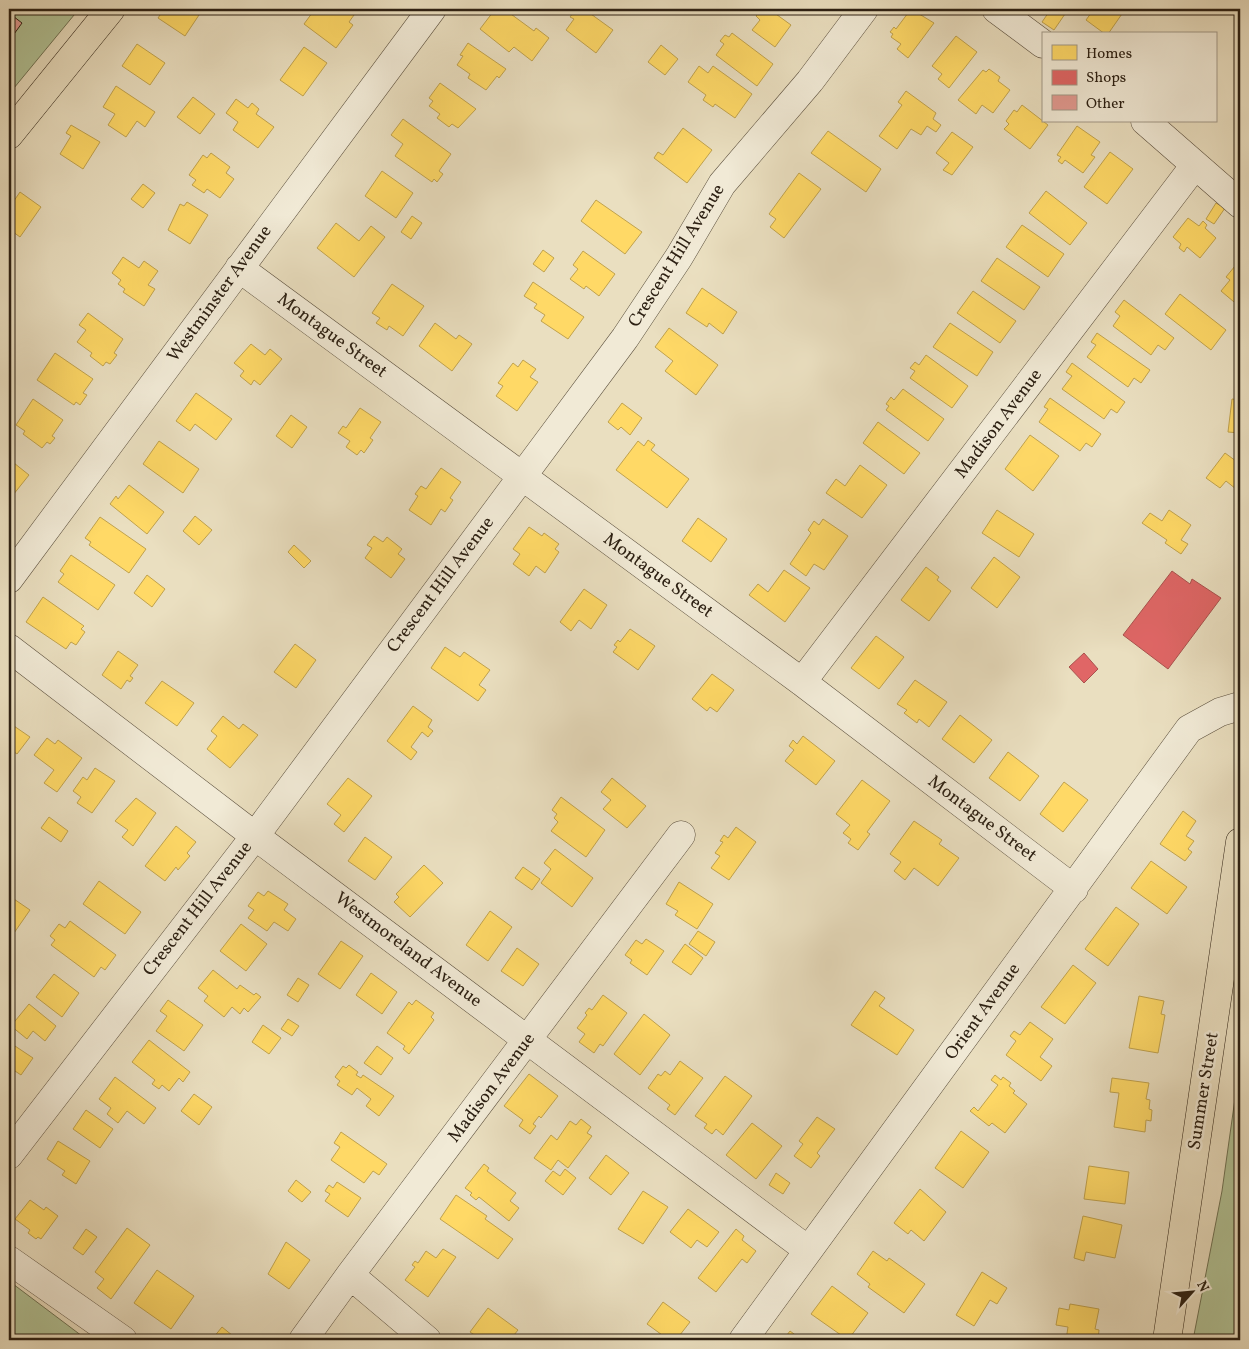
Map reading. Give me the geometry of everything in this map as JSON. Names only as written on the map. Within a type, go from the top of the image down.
[{"type":"main road","points":[[9,135],[111,9]]},
{"type":"main road","name":"Summer Street","points":[[1167,1340],[1240,842]]},
{"type":"street","name":"Westminster Avenue","points":[[9,579],[432,9]]},
{"type":"street","name":"Crescent Hill Avenue","points":[[9,1155],[255,836],[625,338],[679,257],[722,184],[810,80],[864,9]]},
{"type":"street","points":[[996,9],[1042,43]]},
{"type":"street","points":[[1146,122],[1240,204]]},
{"type":"street","name":"Madison Avenue","points":[[802,682],[1195,165]]},
{"type":"street","name":"Montague Street","points":[[239,268],[802,682],[1074,889]]},
{"type":"street","name":"Westmoreland Avenue","points":[[9,648],[255,836],[808,1250]]},
{"type":"street","name":"Orient Avenue","points":[[742,1340],[1074,889],[1189,729],[1220,712],[1240,706]]},
{"type":"street","name":"Madison Avenue","points":[[304,1340],[350,1275],[681,835]]},
{"type":"street","points":[[9,1260],[123,1340]]},
{"type":"street","points":[[350,1275],[427,1340]]},
{"type":"green space","points":[[9,9],[79,9],[9,94]]},
{"type":"green space","points":[[1240,1063],[1240,1340],[1193,1340],[1222,1191]]},
{"type":"green space","points":[[9,1281],[82,1336],[87,1340],[9,1340]]},
{"type":"building: Homes","points":[[164,9],[195,9],[201,12],[185,36],[158,18]]},
{"type":"building: Homes","points":[[315,9],[347,9],[354,15],[349,22],[353,25],[336,48],[304,24]]},
{"type":"building: Homes","points":[[489,9],[504,9],[534,31],[536,28],[549,38],[532,61],[514,47],[509,52],[480,29],[493,12]]},
{"type":"building: Homes","points":[[576,9],[579,11],[584,9],[613,30],[596,53],[566,30],[574,19],[570,17]]},
{"type":"building: Homes","points":[[761,9],[769,9],[791,25],[775,47],[752,30],[760,20],[756,16]]},
{"type":"building: Homes","points":[[911,9],[934,23],[908,58],[897,49],[901,44],[891,37],[893,34],[890,32],[894,27],[896,29]]},
{"type":"building: Homes","points":[[1051,9],[1058,9],[1065,14],[1054,30],[1042,22]]},
{"type":"building: Homes","points":[[1094,9],[1121,9],[1124,11],[1109,32],[1102,32],[1086,20]]},
{"type":"building: Homes","points":[[732,33],[773,64],[757,86],[716,55],[724,44],[720,41],[725,35],[729,37]]},
{"type":"building: Homes","points":[[956,36],[977,52],[949,88],[938,79],[942,74],[932,66]]},
{"type":"building: Homes","points":[[468,43],[506,69],[499,78],[497,76],[486,90],[468,78],[470,74],[457,65],[463,56],[460,55]]},
{"type":"building: Homes","points":[[137,44],[165,63],[150,85],[122,66]]},
{"type":"building: Homes","points":[[661,45],[678,59],[665,75],[648,62]]},
{"type":"building: Homes","points":[[304,47],[327,63],[303,96],[280,80]]},
{"type":"building: Homes","points":[[699,66],[708,73],[713,66],[752,94],[735,118],[715,104],[713,107],[703,100],[706,95],[688,82]]},
{"type":"building: Homes","points":[[989,69],[1000,77],[998,81],[1010,90],[993,113],[982,105],[976,114],[958,100],[983,70],[986,72]]},
{"type":"building: Homes","points":[[440,83],[476,109],[458,128],[452,124],[449,127],[437,118],[440,114],[429,106],[433,101],[429,98]]},
{"type":"building: Homes","points":[[116,86],[155,112],[145,127],[137,121],[126,137],[108,125],[115,114],[103,107]]},
{"type":"building: Homes","points":[[906,91],[936,113],[933,119],[941,125],[936,132],[927,126],[921,135],[911,129],[897,149],[879,136],[902,105],[898,102]]},
{"type":"building: Homes","points":[[193,97],[215,114],[200,134],[177,117]]},
{"type":"building: Homes","points":[[236,99],[248,108],[252,103],[259,109],[256,114],[274,127],[258,148],[233,130],[238,122],[226,113]]},
{"type":"building: Homes","points":[[1022,105],[1048,125],[1030,149],[1004,129],[1009,124],[1006,121],[1014,110],[1017,112]]},
{"type":"building: Homes","points":[[403,119],[451,154],[439,171],[443,174],[437,182],[434,179],[432,182],[395,156],[403,144],[391,135]]},
{"type":"building: Homes","points":[[71,125],[100,142],[83,169],[60,154],[71,136],[66,133]]},
{"type":"building: Homes","points":[[1077,126],[1100,142],[1091,155],[1095,157],[1083,173],[1065,160],[1062,164],[1058,161],[1061,157],[1057,155]]},
{"type":"building: Homes","points":[[683,128],[712,150],[687,183],[654,158],[658,152],[663,155]]},
{"type":"building: Homes","points":[[828,131],[881,169],[866,192],[811,153]]},
{"type":"building: Homes","points":[[952,132],[973,147],[952,175],[943,170],[949,163],[936,153]]},
{"type":"building: Homes","points":[[1110,152],[1133,169],[1107,204],[1084,187]]},
{"type":"building: Homes","points":[[211,153],[230,167],[226,173],[234,179],[220,198],[207,189],[204,193],[192,185],[196,180],[189,175],[203,155],[207,158]]},
{"type":"building: Homes","points":[[382,171],[413,193],[396,218],[365,196]]},
{"type":"building: Homes","points":[[799,173],[821,189],[784,238],[770,227],[776,219],[769,214]]},
{"type":"building: Homes","points":[[143,184],[155,193],[143,208],[131,199]]},
{"type":"building: Homes","points":[[1046,191],[1087,223],[1070,245],[1029,213]]},
{"type":"building: Homes","points":[[20,192],[41,207],[20,237],[9,229],[9,208]]},
{"type":"building: Homes","points":[[596,200],[642,232],[625,254],[581,221]]},
{"type":"building: Homes","points":[[187,202],[208,215],[190,244],[168,230],[180,204],[184,206]]},
{"type":"building: Homes","points":[[1216,203],[1225,208],[1214,224],[1206,219]]},
{"type":"building: Homes","points":[[412,216],[422,223],[411,239],[401,232]]},
{"type":"building: Homes","points":[[1188,218],[1199,226],[1203,221],[1207,225],[1205,228],[1216,238],[1200,258],[1187,247],[1184,252],[1179,248],[1181,244],[1173,237]]},
{"type":"building: Homes","points":[[336,223],[359,241],[371,226],[385,237],[354,277],[317,248]]},
{"type":"building: Homes","points":[[1022,225],[1064,254],[1048,277],[1006,247]]},
{"type":"building: Homes","points":[[543,250],[554,258],[544,272],[533,264]]},
{"type":"building: Homes","points":[[583,251],[615,274],[599,296],[586,286],[584,289],[570,279],[578,269],[573,265]]},
{"type":"building: Homes","points":[[123,257],[139,268],[144,261],[158,271],[148,285],[155,289],[144,306],[123,292],[125,289],[118,284],[121,280],[112,273]]},
{"type":"building: Homes","points":[[997,258],[1040,287],[1024,310],[981,281]]},
{"type":"building: Homes","points":[[1235,266],[1239,270],[1240,268],[1240,307],[1221,291],[1230,280],[1226,277]]},
{"type":"building: Homes","points":[[533,282],[584,317],[568,339],[541,321],[545,315],[534,308],[537,304],[524,296]]},
{"type":"building: Homes","points":[[392,284],[424,306],[403,336],[389,326],[387,330],[376,323],[380,318],[372,313]]},
{"type":"building: Homes","points":[[702,288],[737,312],[723,334],[709,323],[707,327],[686,313]]},
{"type":"building: Homes","points":[[973,291],[1016,321],[1000,343],[957,313]]},
{"type":"building: Homes","points":[[1180,294],[1226,330],[1211,350],[1165,314]]},
{"type":"building: Homes","points":[[1124,300],[1174,338],[1165,350],[1158,345],[1151,355],[1113,326],[1120,316],[1115,312]]},
{"type":"building: Homes","points":[[88,313],[123,339],[114,353],[117,355],[110,364],[106,362],[103,366],[90,356],[92,353],[77,342],[86,330],[79,325]]},
{"type":"building: Homes","points":[[435,323],[456,339],[459,335],[472,344],[452,371],[419,346]]},
{"type":"building: Homes","points":[[950,323],[993,352],[977,376],[933,347]]},
{"type":"building: Homes","points":[[669,328],[718,365],[696,395],[665,371],[673,361],[655,347]]},
{"type":"building: Homes","points":[[1097,333],[1150,370],[1141,383],[1134,378],[1128,387],[1087,357],[1096,345],[1091,342]]},
{"type":"building: Homes","points":[[251,344],[265,355],[270,349],[282,359],[260,385],[254,380],[251,385],[240,376],[244,371],[234,363]]},
{"type":"building: Homes","points":[[55,353],[93,379],[83,393],[87,395],[80,405],[76,402],[74,405],[37,380]]},
{"type":"building: Homes","points":[[926,355],[968,386],[952,408],[910,378],[915,371],[910,368],[915,362],[919,365]]},
{"type":"building: Homes","points":[[523,360],[536,369],[530,377],[538,382],[517,411],[496,396],[503,386],[498,383],[513,363],[518,367]]},
{"type":"building: Homes","points":[[1072,363],[1125,402],[1117,413],[1111,409],[1104,419],[1062,389],[1072,376],[1066,372]]},
{"type":"building: Homes","points":[[903,389],[944,419],[928,441],[886,410],[889,406],[886,404],[891,397],[894,400]]},
{"type":"building: Homes","points":[[196,393],[232,419],[216,440],[195,424],[190,431],[176,421]]},
{"type":"building: Homes","points":[[1050,398],[1101,434],[1092,447],[1086,443],[1080,451],[1039,422],[1048,409],[1044,407]]},
{"type":"building: Homes","points":[[33,399],[63,420],[52,436],[55,438],[50,444],[47,442],[42,448],[23,434],[25,431],[16,425]]},
{"type":"building: Homes","points":[[1232,399],[1240,400],[1240,433],[1228,432]]},
{"type":"building: Homes","points":[[622,403],[642,418],[630,435],[621,427],[618,430],[608,422]]},
{"type":"building: Homes","points":[[360,408],[381,422],[370,438],[373,440],[364,453],[361,450],[357,455],[346,447],[350,441],[338,433],[343,426],[346,428]]},
{"type":"building: Homes","points":[[291,415],[307,427],[292,448],[276,436]]},
{"type":"building: Homes","points":[[878,422],[920,453],[904,474],[863,443]]},
{"type":"building: Homes","points":[[1030,435],[1059,456],[1033,491],[1005,469]]},
{"type":"building: Homes","points":[[648,440],[655,445],[651,450],[689,479],[667,508],[616,470],[638,441],[644,446]]},
{"type":"building: Homes","points":[[159,441],[199,469],[183,493],[143,464]]},
{"type":"building: Homes","points":[[1225,453],[1240,464],[1240,484],[1236,489],[1226,481],[1220,488],[1206,478]]},
{"type":"building: Homes","points":[[9,459],[29,475],[13,495],[9,492]]},
{"type":"building: Homes","points":[[860,465],[887,485],[862,518],[826,493],[836,479],[845,486]]},
{"type":"building: Homes","points":[[441,468],[461,482],[450,498],[453,500],[445,512],[441,509],[431,525],[409,510],[418,496],[415,494],[421,486],[426,489]]},
{"type":"building: Homes","points":[[129,485],[164,512],[147,534],[110,504],[116,496],[118,499]]},
{"type":"building: Homes","points":[[997,510],[1034,534],[1019,557],[982,533]]},
{"type":"building: Homes","points":[[1169,510],[1191,525],[1181,540],[1188,544],[1181,554],[1165,543],[1167,540],[1142,523],[1150,513],[1162,521]]},
{"type":"building: Homes","points":[[195,516],[212,530],[199,545],[183,531]]},
{"type":"building: Homes","points":[[100,517],[146,549],[129,573],[89,545],[91,542],[85,538]]},
{"type":"building: Homes","points":[[698,518],[727,539],[711,562],[682,541]]},
{"type":"building: Homes","points":[[823,519],[848,536],[824,570],[814,564],[806,576],[790,564],[811,533],[808,530],[814,521],[819,525]]},
{"type":"building: Homes","points":[[529,527],[542,536],[544,533],[559,544],[555,549],[559,552],[545,573],[536,566],[529,576],[513,564],[520,554],[513,549]]},
{"type":"building: Homes","points":[[374,536],[383,542],[387,537],[402,549],[398,554],[405,559],[391,578],[365,558],[372,548],[367,545]]},
{"type":"building: Homes","points":[[294,545],[311,561],[304,568],[288,552]]},
{"type":"building: Homes","points":[[71,555],[115,585],[98,610],[58,582],[64,574],[60,571]]},
{"type":"building: Homes","points":[[994,557],[1020,577],[997,608],[971,588]]},
{"type":"building: Homes","points":[[926,567],[939,577],[937,580],[951,591],[929,621],[901,600]]},
{"type":"building: Homes","points":[[784,570],[810,588],[785,622],[749,595],[758,584],[768,592]]},
{"type":"building: Homes","points":[[147,575],[165,589],[152,607],[134,593]]},
{"type":"building: Homes","points":[[584,589],[607,605],[591,629],[579,620],[571,631],[560,622]]},
{"type":"building: Homes","points":[[43,597],[84,626],[81,629],[85,632],[76,645],[71,642],[66,649],[26,622]]},
{"type":"building: Homes","points":[[630,629],[655,646],[638,670],[613,652],[617,647],[614,645],[618,640],[620,642]]},
{"type":"building: Homes","points":[[876,636],[904,657],[879,689],[851,668]]},
{"type":"building: Homes","points":[[295,644],[316,660],[296,688],[274,672]]},
{"type":"building: Homes","points":[[445,647],[460,657],[464,652],[490,670],[479,685],[486,690],[478,701],[431,668]]},
{"type":"building: Homes","points":[[118,651],[138,665],[130,676],[133,678],[130,682],[127,680],[121,689],[102,675]]},
{"type":"building: Homes","points":[[712,674],[734,690],[717,712],[710,707],[707,711],[692,699]]},
{"type":"building: Homes","points":[[915,680],[947,702],[929,727],[919,719],[917,723],[904,713],[907,710],[897,704]]},
{"type":"building: Homes","points":[[162,681],[194,703],[177,726],[145,703]]},
{"type":"building: Homes","points":[[413,706],[432,720],[428,727],[433,731],[428,737],[422,732],[411,747],[417,752],[411,760],[387,741]]},
{"type":"building: Homes","points":[[960,715],[992,740],[974,763],[942,739]]},
{"type":"building: Homes","points":[[223,716],[239,729],[243,724],[258,735],[230,768],[207,749],[217,736],[211,731]]},
{"type":"building: Homes","points":[[14,726],[30,737],[17,754],[9,750],[9,731]]},
{"type":"building: Homes","points":[[803,736],[835,761],[816,785],[785,761],[794,750],[789,746],[793,740],[797,744]]},
{"type":"building: Homes","points":[[47,738],[55,744],[58,740],[82,758],[57,792],[44,783],[54,770],[34,755]]},
{"type":"building: Homes","points":[[1008,752],[1039,776],[1020,801],[989,778]]},
{"type":"building: Homes","points":[[95,768],[115,781],[92,813],[77,803],[81,797],[73,791],[83,777],[87,780]]},
{"type":"building: Homes","points":[[348,778],[372,796],[344,832],[334,824],[341,815],[327,804]]},
{"type":"building: Homes","points":[[612,778],[646,806],[627,828],[603,809],[611,800],[601,792]]},
{"type":"building: Homes","points":[[862,780],[890,801],[867,832],[870,834],[858,850],[848,843],[851,839],[843,833],[850,825],[836,814]]},
{"type":"building: Homes","points":[[1064,782],[1088,800],[1063,832],[1040,814]]},
{"type":"building: Homes","points":[[561,797],[605,830],[586,857],[551,831],[558,822],[554,818],[557,814],[552,810]]},
{"type":"building: Homes","points":[[136,798],[156,813],[133,846],[122,837],[128,830],[115,821]]},
{"type":"building: Homes","points":[[1183,811],[1196,821],[1186,836],[1194,841],[1188,849],[1192,852],[1185,861],[1160,844]]},
{"type":"building: Homes","points":[[49,817],[68,831],[61,842],[41,828]]},
{"type":"building: Homes","points":[[914,821],[942,840],[939,844],[959,858],[938,886],[914,868],[905,880],[894,871],[901,862],[890,854]]},
{"type":"building: Homes","points":[[176,826],[196,842],[187,853],[190,856],[178,870],[176,867],[165,881],[145,866]]},
{"type":"building: Homes","points":[[736,827],[756,842],[729,880],[711,868],[720,856],[715,853],[723,842],[720,841],[724,835],[728,838]]},
{"type":"building: Homes","points":[[365,837],[392,857],[375,880],[348,861]]},
{"type":"building: Homes","points":[[555,849],[593,878],[572,907],[541,883],[551,869],[544,863]]},
{"type":"building: Homes","points":[[1151,861],[1187,887],[1167,914],[1131,888]]},
{"type":"building: Homes","points":[[424,865],[443,883],[410,917],[394,902],[399,897],[396,894]]},
{"type":"building: Homes","points":[[523,867],[540,879],[532,890],[515,878]]},
{"type":"building: Homes","points":[[99,881],[141,912],[125,934],[83,904]]},
{"type":"building: Homes","points":[[679,882],[713,904],[697,929],[675,915],[678,911],[666,904]]},
{"type":"building: Homes","points":[[268,891],[288,904],[284,910],[296,919],[288,931],[274,922],[267,931],[248,918],[254,910],[248,906],[258,892],[264,896]]},
{"type":"building: Homes","points":[[11,897],[30,910],[14,933],[9,929],[9,900]]},
{"type":"building: Homes","points":[[1116,907],[1139,924],[1108,966],[1085,949]]},
{"type":"building: Homes","points":[[490,911],[512,927],[488,961],[466,945]]},
{"type":"building: Homes","points":[[70,921],[116,955],[105,970],[101,967],[94,977],[51,945],[55,940],[50,936],[59,924],[65,928]]},
{"type":"building: Homes","points":[[241,924],[267,944],[246,971],[220,951]]},
{"type":"building: Homes","points":[[698,931],[715,942],[706,956],[689,944]]},
{"type":"building: Homes","points":[[646,939],[664,951],[647,975],[630,963],[632,960],[625,955],[636,940],[642,944]]},
{"type":"building: Homes","points":[[341,941],[363,956],[340,989],[318,974]]},
{"type":"building: Homes","points":[[685,944],[703,958],[691,975],[672,962]]},
{"type":"building: Homes","points":[[517,948],[539,964],[523,986],[501,971]]},
{"type":"building: Homes","points":[[1073,965],[1096,983],[1065,1024],[1041,1007]]},
{"type":"building: Homes","points":[[213,970],[237,989],[240,985],[254,995],[256,993],[261,997],[248,1012],[244,1008],[240,1014],[232,1007],[224,1017],[204,1001],[208,996],[198,988]]},
{"type":"building: Homes","points":[[371,973],[397,992],[382,1014],[356,995]]},
{"type":"building: Homes","points":[[54,974],[79,993],[62,1017],[36,997]]},
{"type":"building: Homes","points":[[298,978],[309,985],[298,1002],[287,995]]},
{"type":"building: Homes","points":[[875,991],[885,998],[879,1006],[914,1030],[897,1055],[851,1025]]},
{"type":"building: Homes","points":[[603,995],[627,1013],[603,1046],[600,1044],[594,1053],[579,1042],[585,1034],[577,1028],[587,1015],[585,1013],[589,1008],[592,1010]]},
{"type":"building: Homes","points":[[1139,996],[1164,1001],[1161,1014],[1165,1015],[1158,1053],[1129,1048]]},
{"type":"building: Homes","points":[[168,1000],[203,1025],[184,1051],[156,1031],[167,1016],[160,1011]]},
{"type":"building: Homes","points":[[416,1000],[434,1013],[431,1017],[434,1020],[409,1054],[403,1049],[405,1046],[387,1033],[409,1002],[412,1005]]},
{"type":"building: Homes","points":[[29,1004],[56,1026],[45,1041],[33,1031],[27,1039],[11,1026]]},
{"type":"building: Homes","points":[[644,1014],[670,1035],[640,1075],[614,1054]]},
{"type":"building: Homes","points":[[288,1019],[299,1026],[292,1036],[281,1029]]},
{"type":"building: Homes","points":[[1030,1022],[1053,1039],[1040,1057],[1052,1066],[1041,1081],[1006,1055],[1016,1041],[1010,1036],[1014,1031],[1020,1035]]},
{"type":"building: Homes","points":[[263,1025],[281,1038],[269,1054],[252,1042]]},
{"type":"building: Homes","points":[[149,1040],[190,1072],[183,1082],[179,1078],[169,1091],[162,1085],[159,1089],[152,1084],[155,1080],[132,1062]]},
{"type":"building: Homes","points":[[9,1042],[33,1058],[21,1075],[9,1067]]},
{"type":"building: Homes","points":[[377,1046],[393,1058],[381,1075],[364,1063]]},
{"type":"building: Homes","points":[[680,1061],[703,1078],[675,1115],[667,1109],[670,1105],[648,1088],[658,1074],[661,1076],[665,1071],[670,1075]]},
{"type":"building: Homes","points":[[349,1065],[358,1072],[356,1075],[361,1078],[363,1075],[394,1096],[379,1116],[366,1106],[371,1099],[357,1088],[352,1095],[337,1085],[340,1081],[335,1077],[343,1066],[346,1068]]},
{"type":"building: Homes","points":[[529,1074],[558,1096],[541,1118],[539,1116],[533,1124],[536,1126],[530,1134],[519,1126],[523,1120],[504,1106]]},
{"type":"building: Homes","points":[[995,1075],[1001,1080],[1003,1077],[1011,1083],[1009,1086],[1015,1091],[1013,1093],[1027,1104],[1005,1133],[992,1123],[989,1126],[970,1111],[974,1107],[978,1111],[998,1085],[991,1080]]},
{"type":"building: Homes","points":[[725,1076],[752,1096],[723,1135],[716,1129],[712,1134],[704,1128],[707,1124],[695,1116]]},
{"type":"building: Homes","points":[[115,1077],[156,1108],[144,1124],[127,1111],[118,1123],[107,1114],[111,1108],[99,1099]]},
{"type":"building: Homes","points":[[1112,1078],[1149,1083],[1146,1099],[1150,1100],[1149,1109],[1152,1110],[1151,1121],[1146,1120],[1145,1132],[1114,1127],[1119,1093],[1110,1092]]},
{"type":"building: Homes","points":[[194,1094],[212,1107],[199,1125],[181,1111]]},
{"type":"building: Homes","points":[[86,1110],[113,1129],[100,1148],[73,1129]]},
{"type":"building: Homes","points":[[817,1117],[835,1129],[817,1153],[820,1156],[811,1168],[794,1156],[803,1144],[799,1141]]},
{"type":"building: Homes","points":[[581,1119],[591,1127],[587,1133],[592,1136],[568,1168],[558,1160],[551,1170],[534,1158],[551,1135],[557,1140],[570,1121],[576,1125]]},
{"type":"building: Homes","points":[[752,1123],[782,1146],[756,1179],[726,1155]]},
{"type":"building: Homes","points":[[961,1131],[989,1152],[963,1188],[935,1168]]},
{"type":"building: Homes","points":[[341,1132],[387,1164],[379,1175],[373,1171],[364,1183],[331,1160],[340,1147],[334,1143]]},
{"type":"building: Homes","points":[[58,1141],[90,1161],[76,1184],[62,1175],[65,1171],[47,1159]]},
{"type":"building: Homes","points":[[606,1155],[629,1173],[611,1195],[589,1178]]},
{"type":"building: Homes","points":[[484,1164],[489,1168],[487,1171],[516,1193],[510,1201],[519,1208],[509,1221],[479,1197],[476,1200],[470,1195],[472,1193],[465,1188]]},
{"type":"building: Homes","points":[[1089,1166],[1129,1172],[1125,1204],[1084,1199]]},
{"type":"building: Homes","points":[[565,1169],[576,1178],[563,1195],[545,1181],[553,1171],[560,1176]]},
{"type":"building: Homes","points":[[776,1173],[790,1183],[783,1194],[769,1185]]},
{"type":"building: Homes","points":[[296,1180],[311,1192],[302,1202],[288,1191]]},
{"type":"building: Homes","points":[[337,1182],[361,1198],[348,1217],[325,1201],[330,1194],[325,1191],[329,1185],[333,1188]]},
{"type":"building: Homes","points":[[920,1189],[946,1212],[924,1241],[911,1230],[908,1234],[894,1223]]},
{"type":"building: Homes","points":[[643,1191],[668,1207],[643,1244],[618,1229]]},
{"type":"building: Homes","points":[[456,1195],[487,1216],[485,1219],[513,1239],[498,1259],[440,1219]]},
{"type":"building: Homes","points":[[30,1200],[44,1210],[46,1207],[58,1216],[41,1239],[38,1237],[36,1239],[28,1233],[30,1230],[15,1219]]},
{"type":"building: Homes","points":[[688,1209],[719,1232],[707,1247],[697,1240],[691,1248],[670,1232]]},
{"type":"building: Homes","points":[[1083,1216],[1122,1225],[1115,1258],[1086,1252],[1084,1261],[1074,1258]]},
{"type":"building: Homes","points":[[127,1228],[150,1245],[111,1299],[97,1288],[104,1279],[95,1272]]},
{"type":"building: Homes","points":[[86,1229],[97,1237],[83,1255],[73,1248]]},
{"type":"building: Homes","points":[[736,1229],[744,1236],[742,1240],[756,1251],[747,1263],[742,1259],[716,1292],[698,1278]]},
{"type":"building: Homes","points":[[286,1242],[310,1260],[289,1289],[268,1274]]},
{"type":"building: Homes","points":[[443,1249],[456,1257],[428,1297],[405,1280],[415,1267],[412,1265],[415,1261],[418,1263],[426,1251],[436,1258]]},
{"type":"building: Homes","points":[[873,1251],[887,1261],[889,1258],[925,1284],[904,1313],[868,1287],[870,1284],[857,1274]]},
{"type":"building: Homes","points":[[157,1270],[194,1296],[171,1329],[134,1303]]},
{"type":"building: Homes","points":[[982,1272],[1007,1288],[997,1304],[990,1300],[974,1326],[956,1315]]},
{"type":"building: Homes","points":[[832,1286],[868,1313],[848,1340],[811,1314]]},
{"type":"building: Homes","points":[[663,1302],[690,1322],[676,1340],[669,1340],[647,1324]]},
{"type":"building: Homes","points":[[1070,1304],[1099,1309],[1095,1329],[1099,1330],[1098,1340],[1066,1340],[1068,1327],[1056,1325],[1059,1308],[1069,1310]]},
{"type":"building: Homes","points":[[488,1308],[518,1330],[510,1340],[482,1340],[470,1332]]},
{"type":"building: Homes","points":[[222,1327],[238,1340],[207,1340],[210,1336],[213,1338]]},
{"type":"building: Homes","points":[[790,1331],[802,1340],[783,1340]]},
{"type":"building: Shops","points":[[1172,571],[1190,584],[1192,579],[1221,598],[1168,669],[1123,635]]},
{"type":"building: Shops","points":[[1084,653],[1098,669],[1084,683],[1069,667]]},
{"type":"building: Other","points":[[9,13],[22,23],[9,41]]}]
